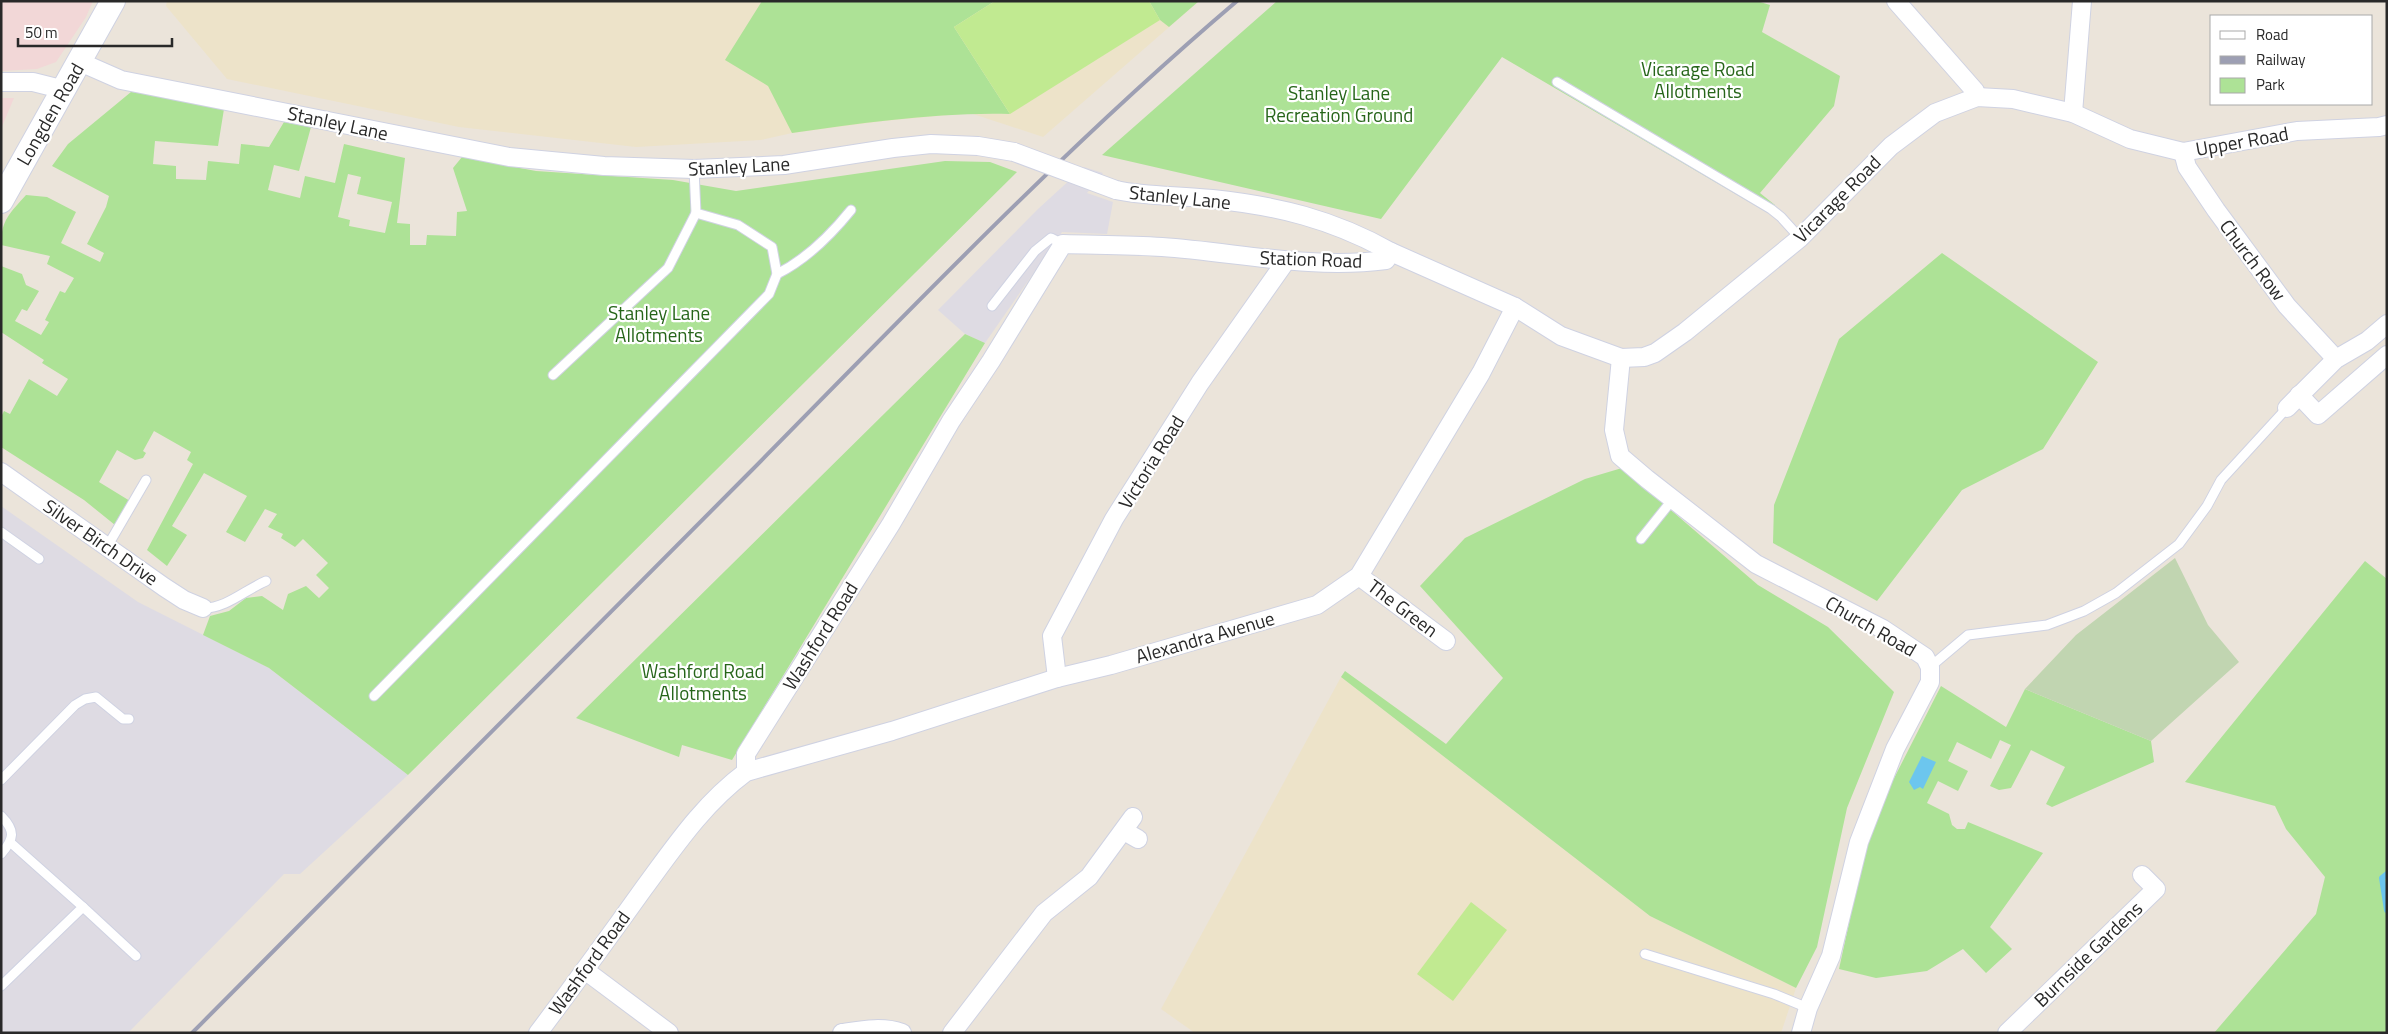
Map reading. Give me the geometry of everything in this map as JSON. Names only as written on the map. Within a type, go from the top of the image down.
[{"type":"street","name":"Longden Road","points":[[1,201],[65,90],[113,1]]},
{"type":"street","points":[[1896,1],[1975,91],[1977,97]]},
{"type":"street","points":[[2073,113],[2082,1]]},
{"type":"street","name":"Stanley Lane","points":[[80,62],[121,80],[509,158],[604,166],[694,169],[784,165],[931,144],[978,146],[1014,152],[1116,190],[1137,195],[1211,198],[1293,211],[1358,233],[1391,252]]},
{"type":"street","points":[[1,82],[33,82],[65,90]]},
{"type":"street","name":"Vicarage Road","points":[[1621,358],[1644,357],[1655,353],[1685,332],[1800,238],[1891,146],[1935,113],[1977,97],[2013,99],[2073,113]]},
{"type":"street","name":"Upper Road","points":[[2073,113],[2130,139],[2183,152],[2297,131],[2387,125]]},
{"type":"street","name":"Church Row","points":[[2183,152],[2187,167],[2216,210],[2287,306],[2336,359]]},
{"type":"street","name":"Station Road","points":[[1062,244],[1162,247],[1286,260],[1358,263],[1386,260],[1391,252],[1515,307],[1560,336],[1621,358]]},
{"type":"street","name":"Washford Road","points":[[538,1033],[586,971],[696,817],[726,787],[746,772],[746,754],[891,524],[951,421],[991,361],[1062,244]]},
{"type":"street","name":"Victoria Road","points":[[1057,678],[1052,636],[1114,519],[1200,383],[1286,260]]},
{"type":"street","name":"Alexandra Avenue","points":[[746,772],[892,731],[1057,678],[1317,605],[1358,576],[1481,372],[1515,307]]},
{"type":"street","points":[[2386,326],[2367,342],[2336,359],[2293,402],[2318,415],[2387,355]]},
{"type":"street","name":"Church Road","points":[[1621,358],[1614,430],[1620,456],[1756,564],[1883,629],[1925,657],[1930,667],[1930,682],[1895,749],[1859,842],[1832,956],[1808,1008],[1801,1033]]},
{"type":"street","name":"Silver Birch Drive","points":[[1,472],[184,600],[203,608]]},
{"type":"street","name":"The Green","points":[[1358,576],[1446,641]]},
{"type":"street","points":[[952,1033],[1044,913],[1089,877],[1132,829]]},
{"type":"street","name":"Burnside Gardens","points":[[2006,1033],[2156,889],[2142,875]]},
{"type":"street","points":[[586,971],[670,1033]]},
{"type":"street","points":[[842,1033],[866,1029],[893,1030],[902,1033]]},
{"type":"lane","points":[[1557,82],[1771,209],[1781,216],[1800,238]]},
{"type":"lane","points":[[552,375],[668,268],[696,213],[694,169]]},
{"type":"lane","points":[[777,274],[803,258],[831,234],[851,210]]},
{"type":"lane","points":[[374,696],[769,294],[777,274],[772,247],[738,225],[696,213]]},
{"type":"lane","points":[[992,306],[1034,251],[1051,238],[1062,244]]},
{"type":"lane","points":[[1930,667],[1968,635],[2047,626],[2084,611],[2116,593],[2179,544],[2207,506],[2221,480],[2293,402]]},
{"type":"lane","points":[[106,547],[146,480]]},
{"type":"lane","points":[[1641,539],[1673,499]]},
{"type":"lane","points":[[1,532],[39,559]]},
{"type":"lane","points":[[203,608],[219,607],[250,588],[266,581]]},
{"type":"lane","points":[[1,780],[76,705],[85,699],[96,697],[123,719],[129,719]]},
{"type":"lane","points":[[1,816],[10,827],[12,835],[11,843],[1,854]]},
{"type":"lane","points":[[11,843],[136,956]]},
{"type":"lane","points":[[1,986],[83,907]]},
{"type":"lane","points":[[1645,954],[1774,994],[1808,1008]]},
{"type":"shaded area","points":[[1,1],[93,1],[86,17],[56,62],[37,69],[1,71]]},
{"type":"shaded area","points":[[167,1],[1199,1],[1043,137],[970,113],[884,121],[792,133],[761,140],[636,147],[459,127],[227,79],[166,6]]},
{"type":"shaded area","points":[[1,98],[14,98],[1,129]]},
{"type":"shaded area","points":[[1084,167],[1103,173],[1087,193],[1113,202],[1107,234],[1062,232],[985,343],[965,334],[938,310],[1038,209]]},
{"type":"shaded area","points":[[1,506],[138,602],[269,668],[408,775],[300,874],[284,874],[128,1033],[1,1033]]},
{"type":"shaded area","points":[[1341,677],[1650,916],[1796,988],[1781,1033],[1195,1033],[1161,1009]]},
{"type":"green space","points":[[762,1],[995,1],[954,27],[1010,114],[928,116],[792,133],[768,86],[725,60]]},
{"type":"green space","points":[[995,1],[1149,1],[1160,20],[1010,114],[954,27]]},
{"type":"green space","points":[[1149,1],[1199,1],[1169,27],[1160,20]]},
{"type":"green space","points":[[1277,1],[1757,1],[1770,5],[1762,32],[1840,76],[1834,106],[1760,193],[1775,205],[1768,213],[1502,57],[1381,219],[1102,155]]},
{"type":"green space","name":"Stanley Lane Allotments","points":[[131,92],[148,93],[224,109],[218,146],[155,141],[153,164],[176,166],[176,179],[206,180],[208,161],[239,164],[241,144],[269,147],[284,122],[311,127],[299,171],[274,165],[268,190],[300,198],[305,176],[335,183],[344,144],[405,158],[397,223],[410,224],[410,245],[426,245],[427,235],[456,236],[457,212],[467,211],[453,168],[462,157],[536,171],[673,180],[736,191],[945,161],[990,162],[1017,172],[408,775],[269,668],[203,635],[210,616],[229,611],[246,598],[262,596],[283,610],[288,594],[306,586],[319,598],[329,588],[316,575],[328,563],[303,539],[295,547],[281,538],[283,534],[268,527],[277,514],[265,509],[245,542],[226,532],[247,496],[204,473],[172,526],[187,535],[167,566],[147,550],[193,464],[187,460],[191,452],[154,431],[143,451],[146,453],[143,458],[135,460],[117,450],[99,482],[130,501],[115,525],[84,500],[1,447],[1,417],[4,411],[10,414],[29,379],[57,396],[68,379],[42,363],[44,360],[1,332],[1,266],[22,274],[26,285],[39,291],[27,311],[22,309],[15,321],[41,335],[49,322],[45,320],[60,291],[65,293],[74,278],[47,264],[50,256],[1,245],[1,236],[8,217],[26,195],[47,197],[76,212],[61,243],[100,262],[104,253],[87,244],[106,207],[109,196],[52,166],[68,144]],"holes":[[[348,174],[361,177],[357,194],[392,202],[385,233],[349,226],[350,220],[338,217]]]},
{"type":"green space","points":[[1942,253],[2098,362],[2043,449],[1962,490],[1877,601],[1773,543],[1774,505],[1839,339]]},
{"type":"green space","name":"Washford Road Allotments","points":[[965,334],[985,343],[732,760],[682,745],[679,757],[576,718]]},
{"type":"green space","points":[[1622,468],[1758,585],[1828,627],[1894,692],[1847,808],[1817,947],[1796,988],[1650,916],[1341,677],[1345,671],[1446,744],[1503,678],[1420,586],[1465,538],[1585,479]]},
{"type":"green space","points":[[2175,558],[2208,625],[2239,662],[2151,741],[2025,689],[2076,635]]},
{"type":"green space","points":[[2365,561],[2387,579],[2387,1033],[2214,1033],[2316,914],[2325,877],[2286,829],[2275,806],[2185,782]]},
{"type":"green space","points":[[1941,686],[2006,727],[2025,689],[2151,741],[2154,762],[2052,807],[2046,804],[2065,767],[2031,750],[2011,788],[1999,790],[1990,786],[2011,745],[2000,740],[1991,759],[1957,742],[1948,761],[1968,771],[1958,791],[1938,781],[1927,803],[1949,814],[1952,825],[1957,829],[1965,829],[1968,822],[2043,853],[1990,927],[2012,949],[1986,973],[1963,949],[1927,971],[1876,978],[1839,969],[1868,836],[1886,794]]},
{"type":"green space","points":[[1471,902],[1507,930],[1453,1001],[1417,974]]},
{"type":"water","points":[[1922,756],[1936,762],[1923,789],[1920,787],[1914,790],[1909,782]]},
{"type":"waterway","points":[[2387,874],[2382,878],[2387,910]]},
{"type":"railway","points":[[192,1033],[1048,172],[1237,1]]},
{"type":"park label","name":"Vicarage Road Allotments","points":[[1698,80]]},
{"type":"park label","name":"Stanley Lane Recreation Ground","points":[[1339,104]]}]
